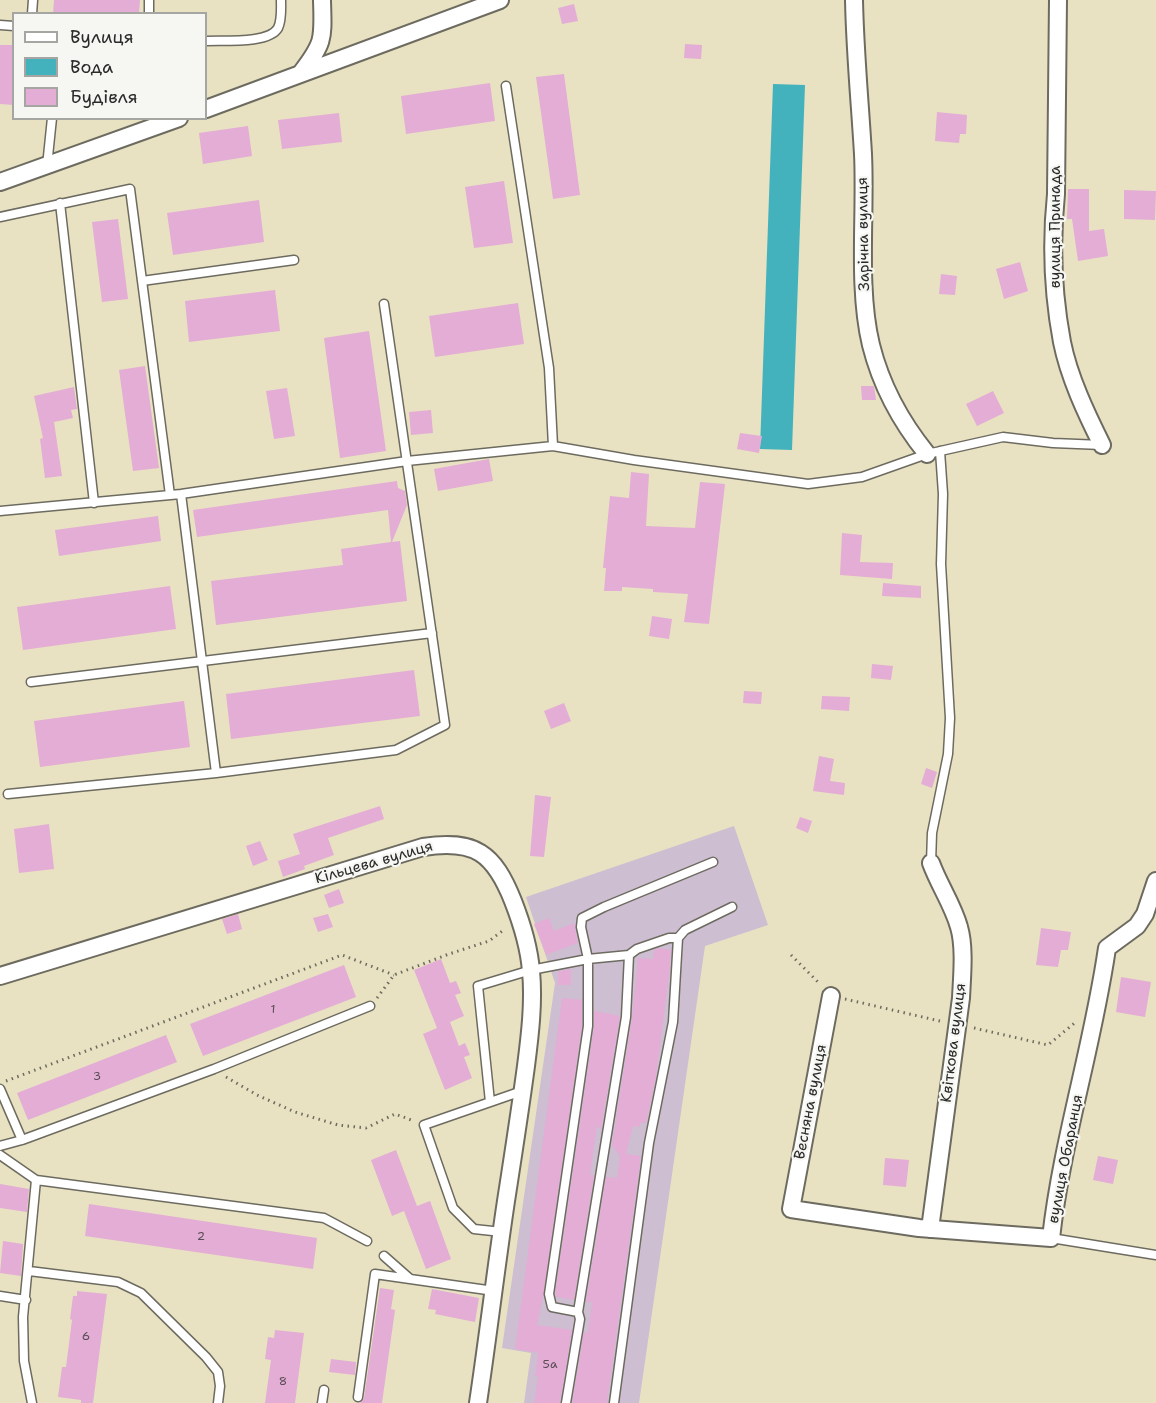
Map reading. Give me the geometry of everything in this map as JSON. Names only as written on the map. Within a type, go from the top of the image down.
[{"type":"street","points":[[301,74],[317,52],[321,42],[322,0]]},
{"type":"street","points":[[207,109],[500,0]]},
{"type":"street","name":"Зарічна вулиця","points":[[854,0],[863,155],[865,304],[871,345],[885,386],[908,430],[933,452]]},
{"type":"street","name":"вулиця Принада","points":[[1058,0],[1056,194],[1053,223],[1057,306],[1062,343],[1070,370],[1102,445]]},
{"type":"street","points":[[0,182],[172,120]]},
{"type":"street","name":"Кільцева вулиця","points":[[0,976],[423,847],[460,844],[486,856],[501,876],[520,918],[531,970],[532,1007],[523,1091],[478,1403]]},
{"type":"street","name":"Квіткова вулиця","points":[[930,1229],[961,998],[962,966],[960,930],[951,903],[938,883],[931,863]]},
{"type":"street","name":"вулиця Обаранця","points":[[791,1209],[930,1229],[1051,1238],[1056,1198],[1094,1028],[1107,948],[1137,926],[1145,914],[1156,881]]},
{"type":"street","name":"Весняна вулиця","points":[[791,1209],[831,996]]},
{"type":"lane","points":[[207,41],[262,39],[271,36],[280,24],[281,0]]},
{"type":"lane","points":[[507,86],[549,368],[553,446]]},
{"type":"lane","points":[[47,166],[52,120]]},
{"type":"lane","points":[[0,217],[130,189],[170,495]]},
{"type":"lane","points":[[60,203],[94,503]]},
{"type":"lane","points":[[142,281],[294,260]]},
{"type":"lane","points":[[8,794],[216,773],[396,750],[445,725],[384,304]]},
{"type":"lane","points":[[0,511],[181,494],[407,461],[553,446],[634,460],[808,484],[862,477],[933,452],[1003,437],[1053,443],[1102,445]]},
{"type":"lane","points":[[931,863],[932,832],[948,754],[950,718],[942,564],[943,494],[933,452]]},
{"type":"lane","points":[[181,494],[216,773]]},
{"type":"lane","points":[[31,682],[432,633]]},
{"type":"lane","points":[[578,1312],[552,1307],[549,1294],[588,1026],[588,959],[581,927],[582,918],[603,907],[713,862]]},
{"type":"lane","points":[[614,1403],[650,1143],[673,1022],[678,938],[685,930],[732,907]]},
{"type":"lane","points":[[490,1102],[478,986],[531,970],[588,959],[629,956],[637,949],[669,938],[678,938]]},
{"type":"lane","points":[[566,1403],[580,1319],[578,1312],[626,1017],[629,956]]},
{"type":"lane","points":[[0,1146],[22,1140],[214,1069],[370,1006]]},
{"type":"lane","points":[[0,1089],[22,1140]]},
{"type":"lane","points":[[502,1232],[474,1229],[453,1208],[424,1125],[523,1091]]},
{"type":"lane","points":[[0,1155],[36,1180],[324,1218],[367,1241]]},
{"type":"lane","points":[[32,1403],[24,1361],[23,1317],[36,1180]]},
{"type":"lane","points":[[1051,1238],[1156,1255]]},
{"type":"lane","points":[[384,1256],[409,1279]]},
{"type":"lane","points":[[29,1271],[117,1282],[141,1293],[206,1357],[218,1372],[220,1386],[218,1403]]},
{"type":"lane","points":[[358,1397],[375,1274],[494,1291]]},
{"type":"lane","points":[[0,1296],[26,1300]]},
{"type":"lane","points":[[322,1403],[324,1390]]},
{"type":"path","points":[[370,1006],[394,975],[489,941],[520,918]]},
{"type":"path","points":[[0,1083],[342,955],[394,975]]},
{"type":"path","points":[[214,1069],[257,1095],[295,1112],[338,1125],[366,1128],[395,1114],[424,1125]]},
{"type":"shaded area","points":[[734,826],[768,925],[705,946],[639,1403],[524,1403],[531,1353],[502,1348],[555,983],[526,897]]},
{"type":"water","points":[[773,84],[805,85],[792,450],[760,449]]},
{"type":"building","points":[[54,0],[140,0],[139,12],[53,12]]},
{"type":"building","points":[[574,4],[578,21],[562,24],[558,8]]},
{"type":"building","points":[[685,44],[702,45],[701,59],[684,58]]},
{"type":"building","points":[[0,45],[12,45],[12,105],[0,104]]},
{"type":"building","points":[[564,74],[580,195],[553,199],[536,77]]},
{"type":"building","points":[[490,83],[495,121],[406,134],[401,96]]},
{"type":"building","points":[[937,112],[967,115],[966,134],[960,134],[959,143],[935,141]]},
{"type":"building","points":[[339,113],[342,142],[282,149],[278,120]]},
{"type":"building","points":[[248,126],[252,156],[203,164],[199,133]]},
{"type":"building","points":[[504,181],[513,243],[474,248],[465,187]]},
{"type":"building","points":[[1068,189],[1089,189],[1089,231],[1104,229],[1108,256],[1078,261],[1072,219],[1067,219]]},
{"type":"building","points":[[1124,190],[1156,191],[1155,220],[1124,219]]},
{"type":"building","points":[[259,200],[264,242],[173,255],[167,213]]},
{"type":"building","points":[[118,219],[128,299],[102,302],[92,222]]},
{"type":"building","points":[[1020,262],[1028,291],[1004,299],[996,269]]},
{"type":"building","points":[[941,274],[957,276],[955,295],[939,294]]},
{"type":"building","points":[[275,290],[280,331],[189,342],[185,301]]},
{"type":"building","points":[[518,303],[524,344],[435,357],[429,316]]},
{"type":"building","points":[[369,331],[386,451],[340,458],[324,338]]},
{"type":"building","points":[[145,366],[159,468],[133,471],[119,370]]},
{"type":"building","points":[[861,386],[874,386],[876,400],[862,400]]},
{"type":"building","points":[[74,387],[77,409],[71,410],[73,418],[54,422],[62,476],[45,478],[40,439],[43,438],[34,396]]},
{"type":"building","points":[[287,388],[295,436],[274,439],[266,391]]},
{"type":"building","points":[[993,391],[1004,413],[977,426],[966,404]]},
{"type":"building","points":[[431,410],[433,433],[411,435],[409,412]]},
{"type":"building","points":[[740,433],[762,436],[759,453],[737,449]]},
{"type":"building","points":[[489,459],[493,481],[438,491],[434,469]]},
{"type":"building","points":[[631,472],[649,474],[646,526],[695,528],[700,482],[725,484],[709,624],[684,622],[688,594],[622,587],[622,591],[604,591],[606,568],[603,568],[610,496],[629,498]]},
{"type":"building","points":[[397,481],[398,488],[405,491],[407,505],[392,542],[400,541],[407,601],[216,625],[211,581],[343,565],[341,549],[391,542],[388,510],[197,537],[193,510]]},
{"type":"building","points":[[158,516],[161,541],[59,556],[55,530]]},
{"type":"building","points":[[842,533],[862,535],[860,562],[893,563],[892,579],[840,575]]},
{"type":"building","points":[[883,583],[921,586],[921,598],[882,596]]},
{"type":"building","points":[[170,586],[176,629],[23,650],[17,607]]},
{"type":"building","points":[[652,616],[672,619],[669,639],[649,636]]},
{"type":"building","points":[[872,664],[893,666],[891,680],[871,678]]},
{"type":"building","points":[[414,670],[420,716],[231,739],[226,694]]},
{"type":"building","points":[[744,691],[762,692],[761,704],[743,703]]},
{"type":"building","points":[[822,696],[850,697],[849,711],[821,709]]},
{"type":"building","points":[[184,701],[190,747],[40,767],[34,721]]},
{"type":"building","points":[[564,703],[571,721],[551,729],[544,711]]},
{"type":"building","points":[[819,756],[834,759],[830,781],[845,783],[844,795],[813,791]]},
{"type":"building","points":[[926,768],[937,772],[932,788],[921,784]]},
{"type":"building","points":[[535,795],[551,797],[544,857],[530,856]]},
{"type":"building","points":[[380,806],[384,819],[328,838],[334,855],[283,877],[278,861],[300,854],[293,834]]},
{"type":"building","points":[[800,817],[812,821],[808,833],[796,828]]},
{"type":"building","points":[[49,824],[54,869],[19,873],[14,829]]},
{"type":"building","points":[[260,841],[268,860],[253,866],[246,846]]},
{"type":"building","points":[[339,889],[344,903],[329,908],[324,895]]},
{"type":"building","points":[[238,914],[242,929],[227,934],[222,919]]},
{"type":"building","points":[[328,914],[333,927],[318,932],[313,918]]},
{"type":"building","points":[[549,918],[554,931],[574,923],[578,943],[546,955],[534,924]]},
{"type":"building","points":[[1041,928],[1071,932],[1068,950],[1061,950],[1058,967],[1036,965]]},
{"type":"building","points":[[659,948],[671,950],[669,975],[656,1077],[646,1123],[640,1123],[640,1127],[633,1126],[626,1154],[641,1156],[607,1403],[572,1403],[584,1332],[588,1333],[592,1302],[586,1302],[606,1177],[617,1178],[620,1156],[612,1145],[632,1018],[638,958],[653,959],[654,950]]},
{"type":"building","points":[[441,959],[450,983],[456,981],[461,993],[455,995],[464,1016],[450,1022],[459,1046],[465,1043],[470,1055],[464,1057],[472,1078],[445,1090],[423,1034],[437,1028],[414,970]]},
{"type":"building","points":[[344,965],[356,997],[203,1056],[190,1024]]},
{"type":"building","points":[[571,969],[571,985],[558,985],[558,971]]},
{"type":"building","points":[[1121,977],[1151,982],[1145,1017],[1116,1012]]},
{"type":"building","points":[[562,998],[582,1000],[582,1026],[537,1325],[572,1330],[560,1403],[534,1403],[538,1376],[535,1376],[538,1353],[515,1349]]},
{"type":"building","points":[[594,1011],[620,1016],[601,1130],[597,1125],[590,1175],[594,1175],[574,1300],[556,1297],[555,1294],[594,1027]]},
{"type":"building","points":[[166,1035],[177,1062],[28,1120],[17,1093]]},
{"type":"building","points":[[396,1150],[417,1206],[430,1201],[451,1259],[426,1269],[404,1211],[392,1216],[371,1160]]},
{"type":"building","points":[[1098,1156],[1118,1160],[1113,1184],[1093,1180]]},
{"type":"building","points":[[885,1158],[909,1160],[906,1187],[883,1185]]},
{"type":"building","points":[[0,1184],[29,1189],[27,1212],[0,1208]]},
{"type":"building","points":[[89,1204],[317,1238],[313,1269],[85,1236]]},
{"type":"building","points":[[3,1241],[23,1244],[21,1276],[0,1273]]},
{"type":"building","points":[[380,1288],[394,1290],[391,1309],[395,1310],[382,1403],[360,1403],[364,1398]]},
{"type":"building","points":[[432,1289],[479,1298],[475,1322],[435,1314],[436,1310],[428,1309]]},
{"type":"building","points":[[77,1291],[107,1294],[93,1403],[81,1403],[81,1400],[58,1397],[62,1367],[66,1367],[73,1296],[77,1296]]},
{"type":"building","points":[[275,1330],[304,1333],[295,1403],[265,1403],[271,1360],[265,1359],[268,1337],[274,1338]]},
{"type":"building","points":[[331,1359],[356,1362],[355,1375],[329,1372]]}]
